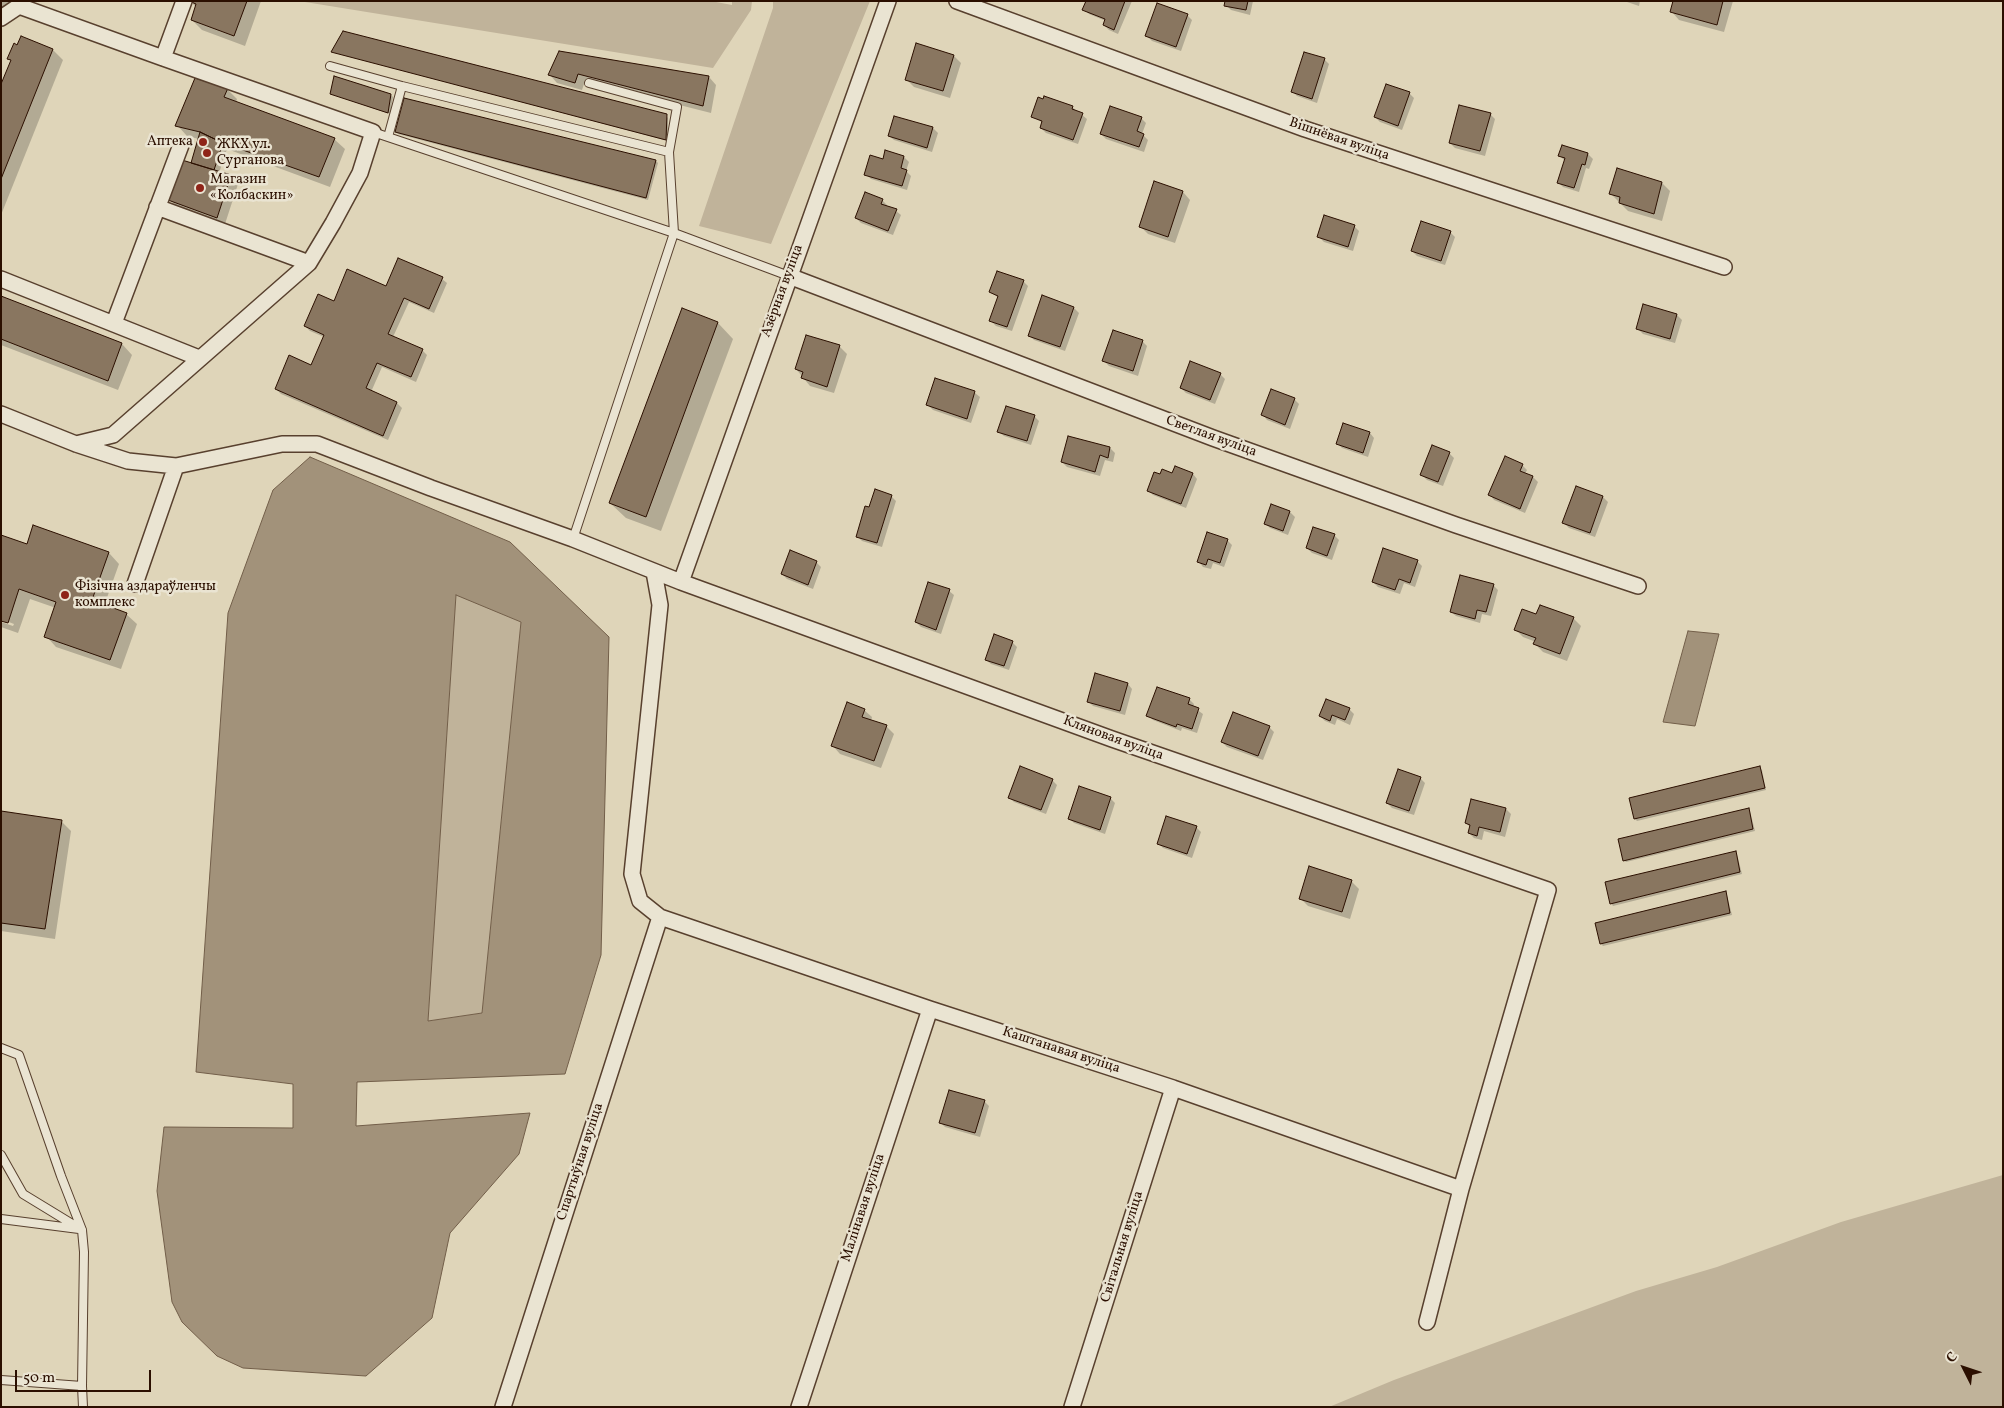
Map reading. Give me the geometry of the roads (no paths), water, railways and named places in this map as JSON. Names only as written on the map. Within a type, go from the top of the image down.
[{"type":"street","points":[[1,10],[5,1]]},
{"type":"street","points":[[163,58],[184,1]]},
{"type":"street","name":"Азёрная вуліца","points":[[681,582],[888,1]]},
{"type":"street","name":"Вішнёвая вуліца","points":[[957,1],[1305,129],[1724,267]]},
{"type":"street","points":[[1,18],[19,6],[373,132],[360,173],[334,223],[309,263],[113,435],[76,444]]},
{"type":"street","points":[[114,323],[181,144]]},
{"type":"street","points":[[157,207],[309,263]]},
{"type":"street","name":"Светлая вуліца","points":[[789,276],[1213,438],[1456,525],[1638,586]]},
{"type":"street","points":[[1,279],[199,358]]},
{"type":"street","name":"Кляновая вуліца","points":[[1,414],[76,444],[128,461],[176,466],[282,444],[317,444],[431,488],[573,539],[654,572],[1112,739],[1548,890],[1461,1189]]},
{"type":"street","points":[[135,584],[176,466]]},
{"type":"street","points":[[654,572],[660,605],[632,874],[640,901],[660,917]]},
{"type":"street","name":"Каштанавая вуліца","points":[[660,917],[1173,1088],[1461,1189]]},
{"type":"street","name":"Спартыўная вуліца","points":[[503,1407],[660,917]]},
{"type":"street","name":"Малінавая вуліца","points":[[799,1407],[930,1008]]},
{"type":"street","name":"Світальная вуліца","points":[[1072,1407],[1173,1088]]},
{"type":"street","points":[[1427,1322],[1461,1189]]},
{"type":"lane","points":[[330,66],[402,86],[669,152]]},
{"type":"lane","points":[[573,539],[674,234],[669,152],[677,108],[589,83]]},
{"type":"lane","points":[[388,137],[402,86]]},
{"type":"lane","points":[[373,132],[674,234],[789,276]]},
{"type":"lane","points":[[1,1048],[19,1055],[60,1176],[82,1230],[84,1252],[83,1407]]},
{"type":"lane","points":[[1,1155],[23,1194],[82,1230]]},
{"type":"lane","points":[[1,1219],[82,1230]]},
{"type":"lane","points":[[1,1380],[82,1386]]},
{"type":"place","name":"Аптека","points":[[203,142]]},
{"type":"place","name":"ЖКХ ул. Сурганова","points":[[207,153]]},
{"type":"place","name":"Магазин «Колбаскин»","points":[[200,188]]},
{"type":"place","name":"Фізічна аздараўленчы комплекс","points":[[65,595]]}]
